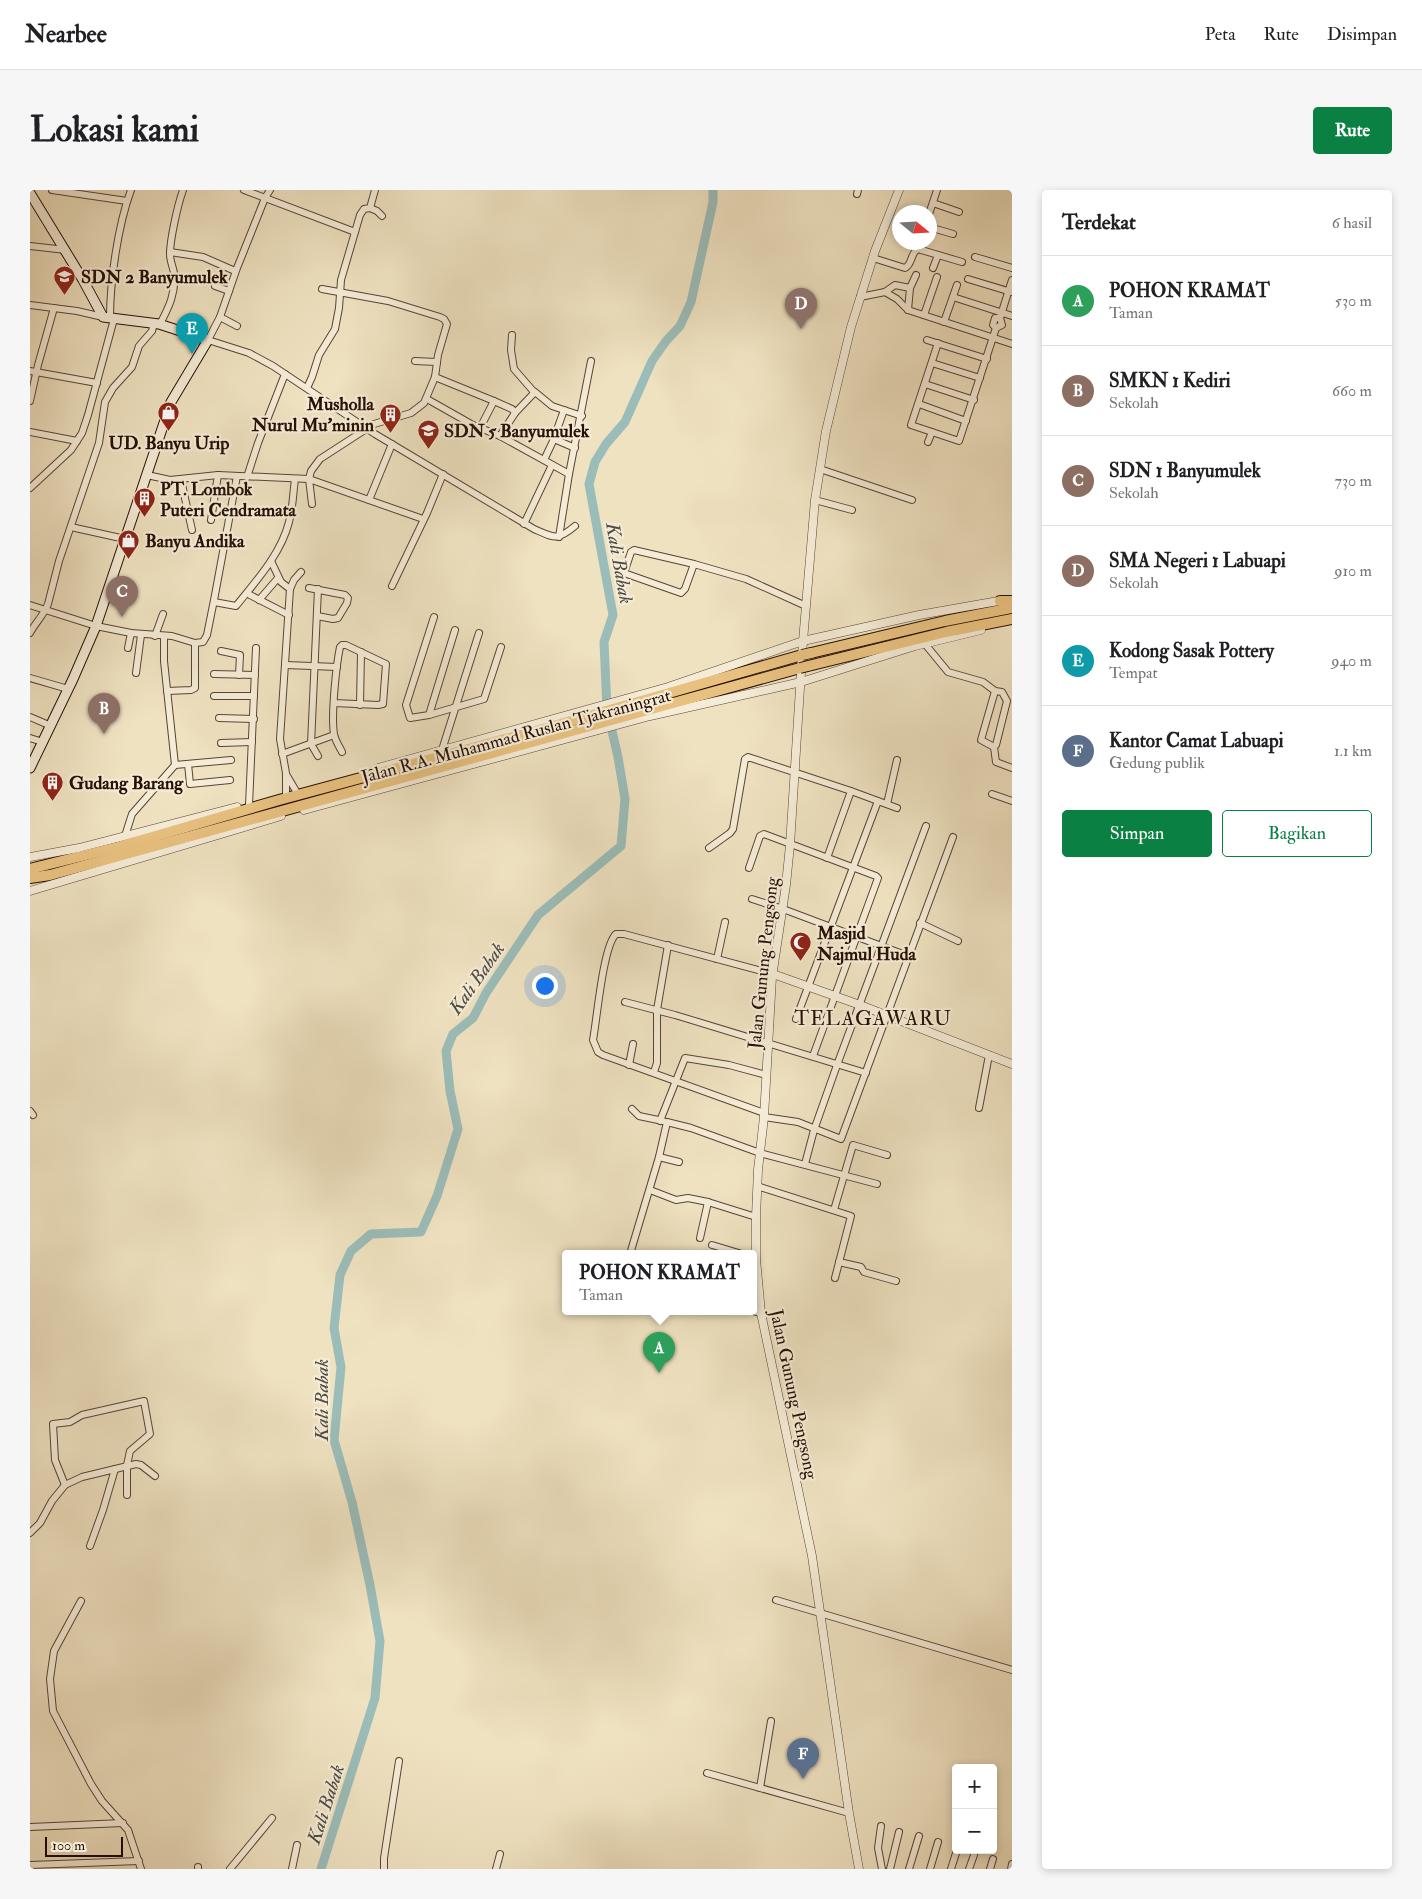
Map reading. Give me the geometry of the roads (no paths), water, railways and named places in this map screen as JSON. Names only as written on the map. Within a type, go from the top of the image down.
[{"type":"highway","points":[[1000,601],[1012,600]]},
{"type":"highway","name":"Jalan R.A. Muhammad Ruslan Tjakraningrat","points":[[30,878],[50,874],[270,809],[287,795],[552,732],[806,654],[945,621],[1012,608]]},
{"type":"highway","name":"Jalan R.A. Muhammad Ruslan Tjakraningrat","points":[[645,705],[946,632],[1012,620]]},
{"type":"highway","name":"Jalan R.A. Muhammad Ruslan Tjakraningrat","points":[[30,869],[270,809],[288,809],[527,747],[552,732]]},
{"type":"highway","points":[[250,805],[270,809]]},
{"type":"highway","points":[[256,824],[270,809]]},
{"type":"highway","points":[[288,809],[301,810]]},
{"type":"main road","points":[[30,193],[109,318],[157,323],[208,340],[171,402],[96,626],[30,768]]},
{"type":"street","points":[[52,190],[127,201]]},
{"type":"street","points":[[32,483],[61,460],[77,441],[85,424],[97,383],[109,318],[116,258],[130,190]]},
{"type":"street","points":[[30,633],[46,610],[59,562],[99,443],[105,402],[112,388],[132,367],[139,346],[171,304],[174,274],[170,252],[183,190]]},
{"type":"street","points":[[244,190],[355,232]]},
{"type":"street","points":[[270,190],[235,271],[220,317],[208,340],[249,353],[285,374],[392,444],[524,524],[548,535],[559,537],[575,526]]},
{"type":"street","points":[[370,208],[375,190]]},
{"type":"street","name":"Jalan Gunung Pengsong","points":[[754,1250],[757,1186],[764,1115],[773,974],[783,909],[790,843],[803,641],[815,500],[826,431],[860,297],[872,258],[899,190]]},
{"type":"street","points":[[938,190],[933,203],[959,212]]},
{"type":"street","points":[[307,388],[319,355],[335,329],[341,294],[341,280],[361,212],[365,208],[370,208],[378,211],[382,216]]},
{"type":"street","points":[[937,229],[953,234]]},
{"type":"street","points":[[30,246],[66,250]]},
{"type":"street","points":[[872,258],[905,268],[909,265],[916,250]]},
{"type":"street","points":[[927,250],[962,262]]},
{"type":"street","points":[[170,252],[203,257],[235,271]]},
{"type":"street","points":[[934,268],[938,255]]},
{"type":"street","points":[[975,257],[1012,268]]},
{"type":"street","points":[[908,310],[910,288],[916,275]]},
{"type":"street","points":[[924,315],[937,276]]},
{"type":"street","points":[[968,279],[1010,292]]},
{"type":"street","points":[[938,343],[911,425],[959,441],[996,328],[1002,324],[1001,315],[1010,292],[1012,280]]},
{"type":"street","points":[[944,322],[957,285]]},
{"type":"street","points":[[215,286],[229,291]]},
{"type":"street","points":[[860,297],[885,292],[895,286],[910,288]]},
{"type":"street","points":[[312,504],[309,479],[311,471],[320,459],[367,428],[381,421],[411,413],[418,409],[427,399],[435,377],[446,324],[444,319],[388,301],[341,294],[322,289]]},
{"type":"street","points":[[885,292],[897,299],[908,310],[1012,344]]},
{"type":"street","points":[[953,297],[1001,315],[1012,316]]},
{"type":"street","points":[[30,306],[54,308],[109,318]]},
{"type":"street","points":[[30,401],[33,372],[54,308]]},
{"type":"street","points":[[220,317],[237,326]]},
{"type":"street","points":[[512,335],[511,350],[514,369],[534,392],[552,406],[582,416]]},
{"type":"street","points":[[926,340],[987,359]]},
{"type":"street","points":[[415,361],[437,362]]},
{"type":"street","points":[[559,537],[591,361]]},
{"type":"street","points":[[932,363],[980,378]]},
{"type":"street","points":[[33,372],[97,383]]},
{"type":"street","points":[[247,477],[285,374]]},
{"type":"street","points":[[435,377],[494,401],[512,409],[516,413]]},
{"type":"street","points":[[925,384],[974,400]]},
{"type":"street","points":[[500,436],[534,392]]},
{"type":"street","points":[[427,399],[569,474]]},
{"type":"street","points":[[480,428],[494,401]]},
{"type":"street","points":[[918,404],[966,421]]},
{"type":"street","points":[[544,460],[564,410]]},
{"type":"street","points":[[30,432],[77,441]]},
{"type":"street","points":[[928,442],[932,432]]},
{"type":"street","points":[[554,439],[575,448]]},
{"type":"street","points":[[369,500],[392,444]]},
{"type":"street","points":[[524,524],[552,464]]},
{"type":"street","points":[[820,469],[912,500]]},
{"type":"street","points":[[392,586],[443,474]]},
{"type":"street","points":[[147,475],[164,480],[218,476],[309,479],[423,519]]},
{"type":"street","points":[[211,520],[218,476]]},
{"type":"street","points":[[30,605],[96,626],[141,635],[164,636],[202,643],[205,640],[214,602],[237,476]]},
{"type":"street","points":[[214,602],[236,606],[271,561],[290,521],[295,479]]},
{"type":"street","points":[[181,480],[192,530]]},
{"type":"street","points":[[815,500],[852,510]]},
{"type":"street","points":[[71,527],[125,539]]},
{"type":"street","points":[[694,564],[685,589],[681,593],[624,573],[631,552],[634,550],[694,564],[746,579],[806,606]]},
{"type":"street","points":[[271,561],[278,578],[290,589]]},
{"type":"street","points":[[287,795],[280,730],[290,589],[294,580],[301,572]]},
{"type":"street","points":[[259,600],[278,578]]},
{"type":"street","points":[[309,588],[345,595],[348,599],[338,618],[316,616]]},
{"type":"street","points":[[318,589],[311,744],[318,756]]},
{"type":"street","points":[[250,595],[289,615]]},
{"type":"street","name":"Jalan R.A. Muhammad Ruslan Tjakraningrat","points":[[30,857],[250,805],[442,750],[552,732],[645,705],[803,641],[919,615],[1000,601]]},
{"type":"street","points":[[155,636],[163,614]]},
{"type":"street","points":[[434,617],[406,705],[410,718],[429,715],[484,699],[500,647]]},
{"type":"street","name":"Jalan R.A. Muhammad Ruslan Tjakraningrat","points":[[645,705],[801,682],[925,644],[1012,620]]},
{"type":"street","points":[[429,715],[455,630]]},
{"type":"street","points":[[128,648],[131,633]]},
{"type":"street","points":[[442,750],[479,633]]},
{"type":"street","points":[[136,673],[141,635]]},
{"type":"street","points":[[164,636],[164,661],[175,765]]},
{"type":"street","points":[[167,691],[191,690],[195,688],[195,643]]},
{"type":"street","points":[[925,644],[948,672],[983,682],[1002,692],[1007,701],[994,747],[996,762],[1012,768]]},
{"type":"street","points":[[334,703],[383,704],[387,667],[385,663],[346,645],[342,645],[339,650],[334,703],[334,735],[342,752]]},
{"type":"street","points":[[250,805],[256,648]]},
{"type":"street","points":[[221,651],[240,654],[239,675]]},
{"type":"street","points":[[360,705],[362,652]]},
{"type":"street","points":[[286,665],[337,667]]},
{"type":"street","points":[[214,674],[255,675]]},
{"type":"street","points":[[30,678],[68,689]]},
{"type":"street","points":[[994,747],[981,740],[995,690]]},
{"type":"street","points":[[214,696],[254,696]]},
{"type":"street","points":[[30,718],[51,726]]},
{"type":"street","points":[[219,718],[254,719]]},
{"type":"street","points":[[282,754],[334,735]]},
{"type":"street","points":[[30,738],[43,742]]},
{"type":"street","points":[[221,743],[252,742]]},
{"type":"street","name":"Jalan R.A. Muhammad Ruslan Tjakraningrat","points":[[30,891],[301,810],[527,747]]},
{"type":"street","points":[[709,848],[733,829],[737,797],[746,758],[898,808]]},
{"type":"street","points":[[125,836],[132,814],[175,765],[231,760]]},
{"type":"street","points":[[887,804],[898,760]]},
{"type":"street","points":[[188,764],[190,784],[230,780]]},
{"type":"street","points":[[827,858],[851,791]]},
{"type":"street","points":[[992,794],[1012,801]]},
{"type":"street","points":[[796,1019],[878,801]]},
{"type":"street","points":[[805,1164],[814,1130],[926,826]]},
{"type":"street","points":[[749,868],[762,834],[854,867],[876,876],[878,879],[813,1056]]},
{"type":"street","points":[[953,837],[908,956],[888,1016],[841,1139],[814,1130],[798,1122],[764,1115],[654,1072],[629,1065],[598,1052],[593,1040],[602,978],[612,938],[620,933],[773,974],[860,1005],[888,1016],[1012,1064]]},
{"type":"street","points":[[752,899],[831,926],[908,956]]},
{"type":"street","points":[[717,959],[725,922]]},
{"type":"street","points":[[920,923],[958,941]]},
{"type":"street","points":[[654,1072],[657,1063],[657,1010],[668,945]]},
{"type":"street","points":[[625,1002],[866,1073]]},
{"type":"street","points":[[629,1065],[633,1044]]},
{"type":"street","points":[[979,1108],[989,1055]]},
{"type":"street","points":[[660,1121],[687,1058],[729,1065],[766,1075]]},
{"type":"street","points":[[632,1109],[639,1116],[692,1128],[760,1153],[877,1184]]},
{"type":"street","points":[[631,1250],[650,1190],[667,1122]]},
{"type":"street","points":[[834,1210],[854,1144],[886,1155]]},
{"type":"street","points":[[659,1157],[679,1162]]},
{"type":"street","points":[[757,1186],[850,1215],[835,1278]]},
{"type":"street","points":[[650,1190],[676,1200],[688,1198],[708,1202],[756,1217]]},
{"type":"street","points":[[700,1238],[708,1202]]},
{"type":"street","points":[[712,1245],[729,1250]]},
{"type":"street","points":[[839,1262],[861,1267],[864,1272],[896,1281]]},
{"type":"street","name":"Jalan Gunung Pengsong","points":[[757,1282],[761,1313],[808,1532],[849,1813],[859,1869]]},
{"type":"street","points":[[757,1312],[761,1313]]},
{"type":"street","points":[[65,1485],[55,1460],[53,1425],[70,1422],[82,1415],[144,1401],[150,1434],[130,1451],[127,1465],[128,1495]]},
{"type":"street","points":[[30,1533],[40,1523],[52,1501],[65,1485],[82,1477],[127,1465],[141,1465],[155,1476]]},
{"type":"street","points":[[90,1546],[115,1469]]},
{"type":"street","points":[[776,1600],[1012,1670]]},
{"type":"street","points":[[81,1601],[54,1651],[50,1679],[52,1704],[56,1718],[91,1784],[102,1801],[128,1830],[141,1869]]},
{"type":"street","points":[[760,1788],[771,1721]]},
{"type":"street","points":[[384,1869],[384,1858],[399,1761]]},
{"type":"street","points":[[708,1773],[849,1813]]},
{"type":"street","points":[[230,1869],[272,1818]]},
{"type":"street","points":[[30,1827],[123,1823]]},
{"type":"street","points":[[881,1826],[878,1848],[882,1869]]},
{"type":"street","points":[[890,1869],[899,1832]]},
{"type":"street","points":[[908,1869],[919,1836]]},
{"type":"street","points":[[930,1869],[938,1842]]},
{"type":"street","points":[[292,1869],[297,1845]]},
{"type":"street","points":[[496,1869],[500,1854]]},
{"type":"street","points":[[951,1869],[956,1854]]},
{"type":"street","points":[[969,1869],[974,1854]]},
{"type":"street","points":[[990,1869],[993,1859]]},
{"type":"street","points":[[30,1865],[139,1861]]},
{"type":"street","points":[[1011,1869],[1012,1864]]},
{"type":"waterway","name":"Kali Babak","points":[[321,1869],[375,1698],[380,1641],[352,1502],[334,1440],[341,1367],[334,1328],[340,1275],[351,1251],[371,1234],[421,1232],[437,1196],[458,1129],[450,1091],[446,1051],[453,1034],[473,1018],[486,993],[538,915],[621,846],[625,799],[607,709],[604,642],[613,615],[589,484],[595,462],[606,444],[625,422],[652,361],[666,341],[680,326],[691,302],[713,202],[713,190]]},
{"type":"place","name":"SDN 2 Banyumulek","points":[[65,296]]},
{"type":"place","name":"SMA Negeri 1 Labuapi","points":[[801,329]]},
{"type":"place","name":"Kodong Sasak Pottery","points":[[192,354]]},
{"type":"place","name":"UD. Banyu Urip","points":[[169,432]]},
{"type":"place","name":"Musholla Nurul Mu'minin","points":[[390,433]]},
{"type":"place","name":"SDN 5 Banyumulek","points":[[428,450]]},
{"type":"place","name":"PT. Lombok Puteri Cendramata","points":[[144,518]]},
{"type":"place","name":"Banyu Andika","points":[[129,560]]},
{"type":"place","name":"SDN 1 Banyumulek","points":[[122,617]]},
{"type":"place","name":"SMKN 1 Kediri","points":[[104,734]]},
{"type":"place","name":"Gudang Barang","points":[[53,802]]},
{"type":"place","name":"Masjid Najmul Huda","points":[[801,962]]},
{"type":"place","name":"POHON KRAMAT","points":[[659,1373]]},
{"type":"place","name":"Kantor Camat Labuapi","points":[[803,1779]]},
{"type":"district","name":"TELAGAWARU","points":[[873,1018]]}]
